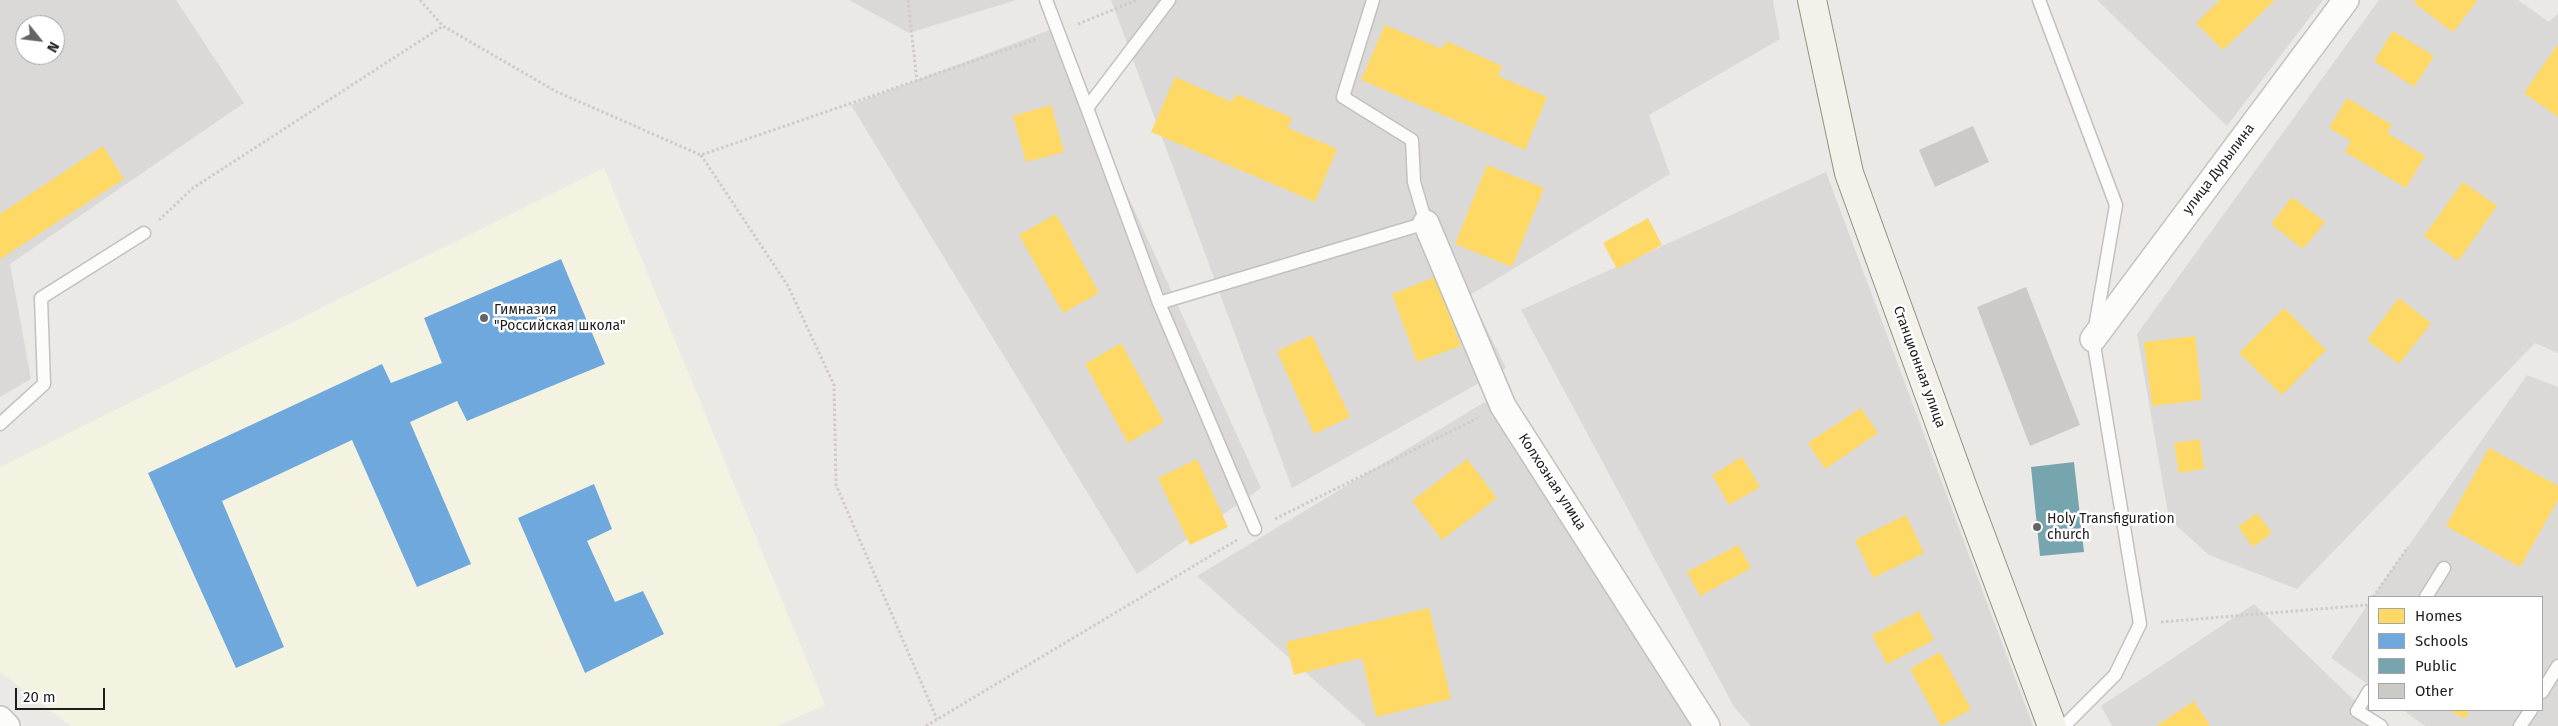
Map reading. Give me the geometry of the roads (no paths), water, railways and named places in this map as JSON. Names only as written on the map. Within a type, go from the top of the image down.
[{"type":"main road","name":"Станционная улица","points":[[1812,0],[1849,173],[1962,488],[2052,726]]},
{"type":"street","name":"улица Дурылина","points":[[2093,338],[2346,0]]},
{"type":"street","name":"Колхозная улица","points":[[1426,223],[1503,406],[1707,726]]},
{"type":"street","points":[[0,720],[7,726]]},
{"type":"lane","points":[[1046,0],[1158,303],[1255,529]]},
{"type":"lane","points":[[1087,108],[1169,0]]},
{"type":"lane","points":[[1158,303],[1426,223],[1414,182],[1412,140],[1343,97],[1373,0]]},
{"type":"lane","points":[[2039,0],[2116,205],[2093,338],[2140,624],[2115,675],[2064,726]]},
{"type":"lane","points":[[0,424],[44,384],[41,298],[144,233]]},
{"type":"lane","points":[[2427,596],[2444,568]]},
{"type":"lane","points":[[2543,690],[2558,666]]},
{"type":"lane","points":[[2368,693],[2357,711],[2381,726]]},
{"type":"lane","points":[[2520,726],[2529,711]]},
{"type":"place","name":"Гимназия \"Российская школа\"","points":[[484,318]]},
{"type":"place","name":"Holy Transfiguration church","points":[[2037,527]]}]
